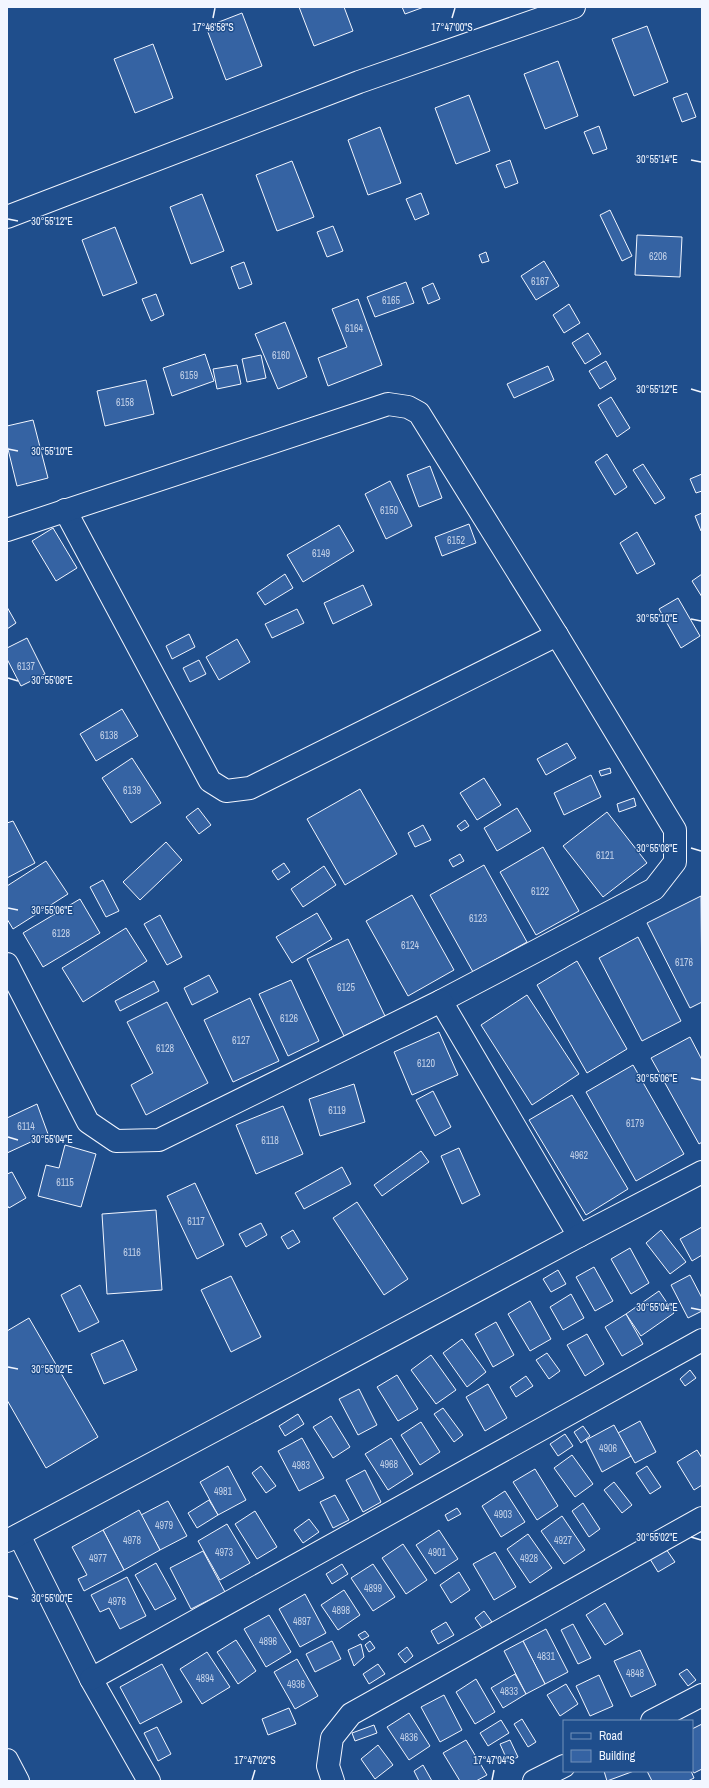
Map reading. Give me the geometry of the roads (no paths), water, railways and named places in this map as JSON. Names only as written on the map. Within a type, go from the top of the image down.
[{"type":"street","points":[[7,218],[359,82],[574,7]]},
{"type":"street","points":[[7,530],[388,404],[408,407],[419,413],[557,635],[675,830],[675,862],[654,889],[441,1001],[159,1140],[116,1141],[88,1122],[7,964]]},
{"type":"street","points":[[65,510],[210,781],[226,791],[250,788],[557,635]]},
{"type":"street","points":[[441,1001],[579,1236]]},
{"type":"street","points":[[149,1781],[13,1538],[702,1172]]},
{"type":"street","points":[[91,1679],[702,1340]]},
{"type":"street","points":[[333,1781],[328,1766],[332,1738],[351,1714],[702,1518]]},
{"type":"street","points":[[654,1720],[702,1695]]},
{"type":"street","points":[[7,1760],[18,1781]]},
{"type":"street","points":[[534,1781],[563,1766]]}]
